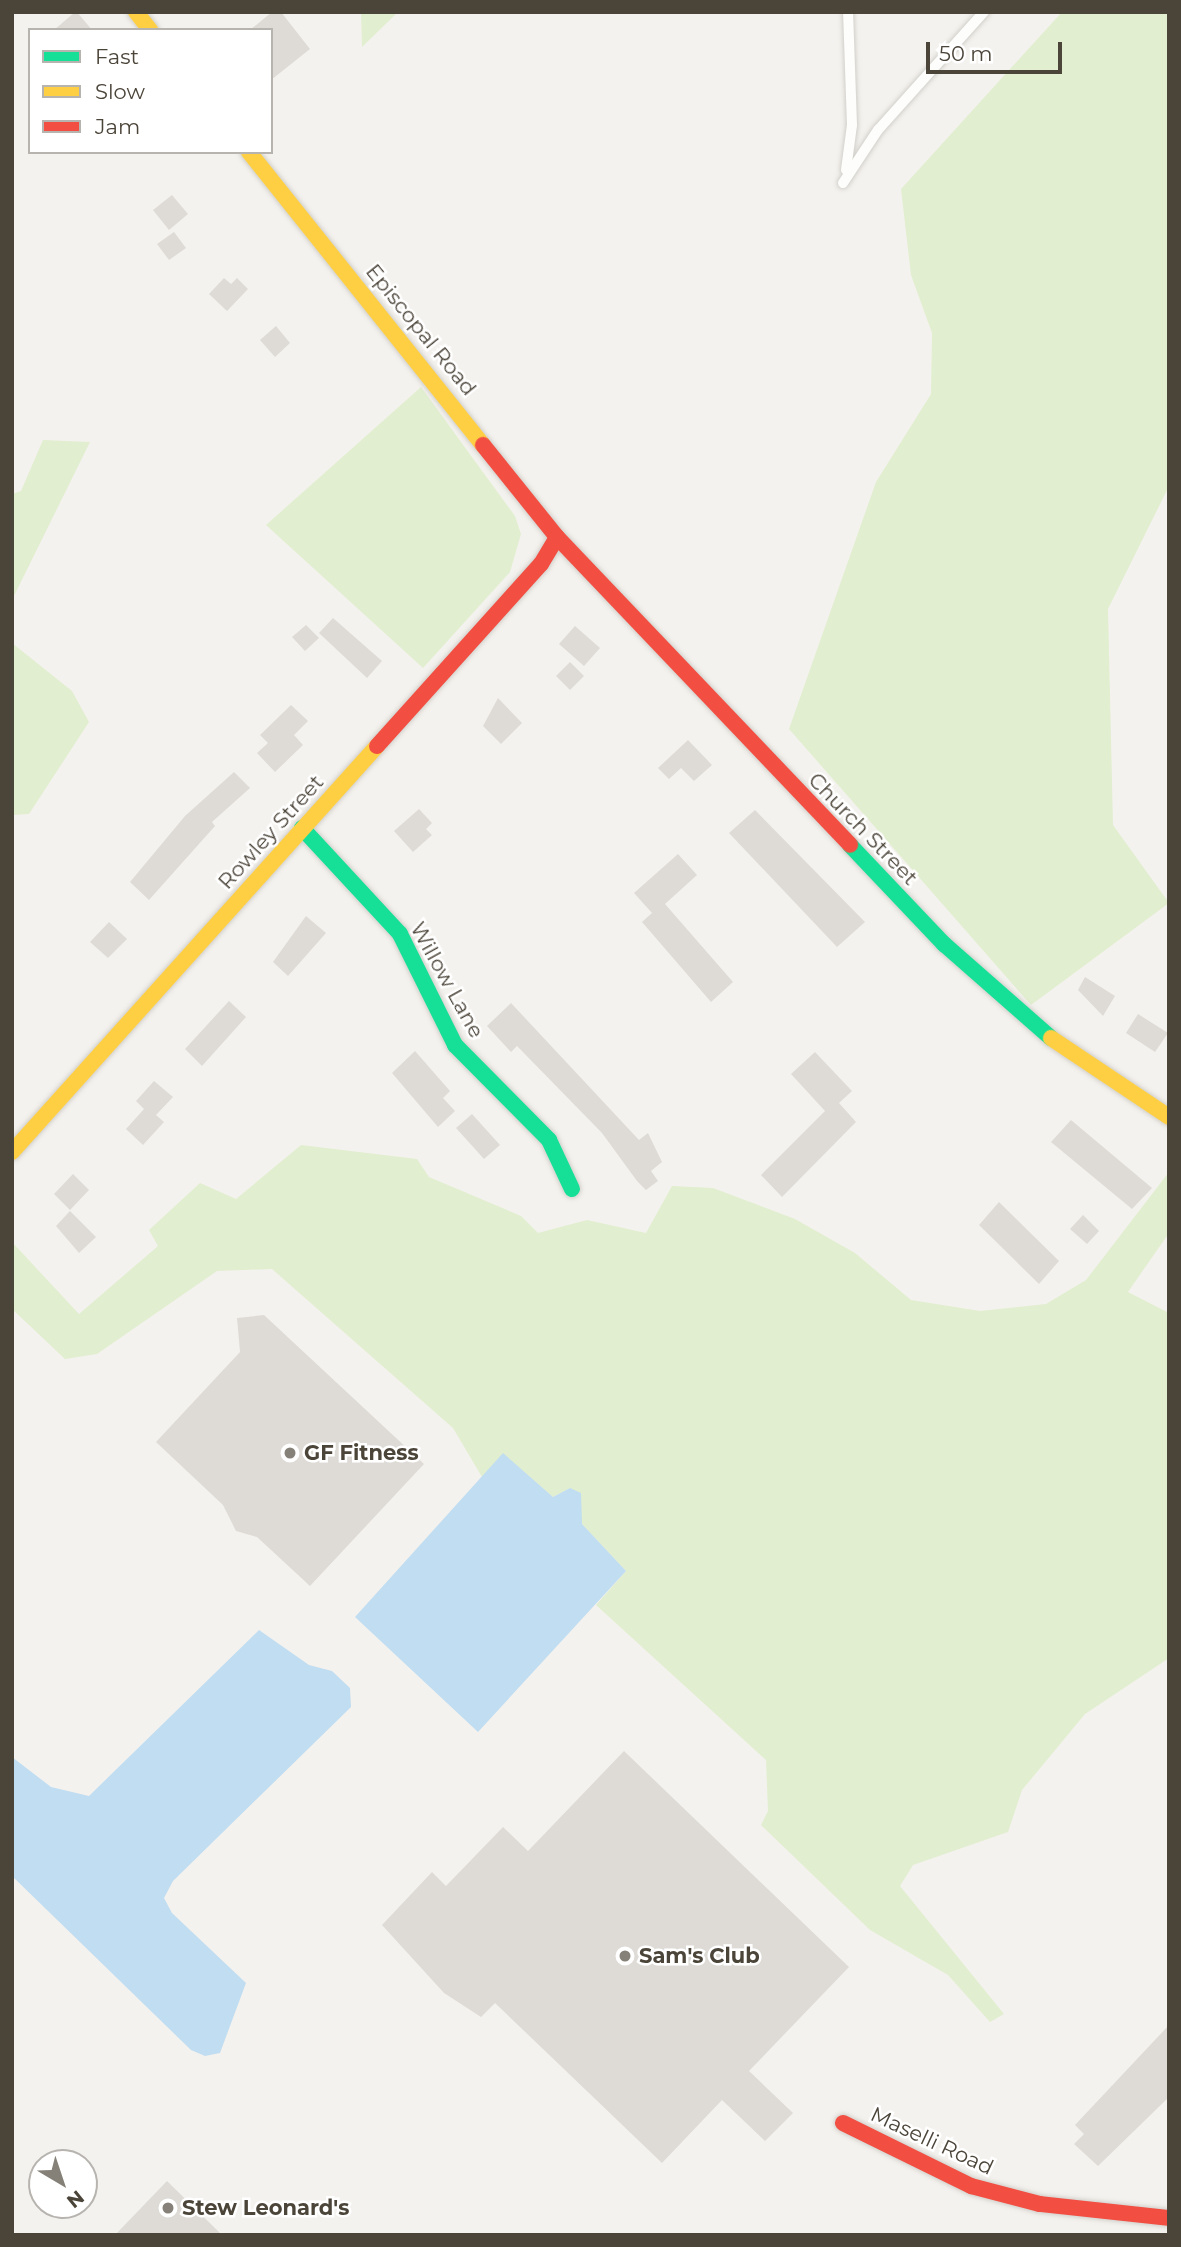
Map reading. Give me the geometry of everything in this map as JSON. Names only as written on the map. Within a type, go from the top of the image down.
[{"type":"street","points":[[136,12],[148,28]]},
{"type":"street","name":"Episcopal Road","points":[[251,154],[556,537]]},
{"type":"street","name":"Rowley Street","points":[[12,1152],[541,564],[556,537]]},
{"type":"street","name":"Church Street","points":[[556,537],[988,989],[1169,1117]]},
{"type":"street","name":"Willow Lane","points":[[302,828],[400,934],[455,1045],[549,1140],[572,1189]]},
{"type":"street","name":"Maselli Road","points":[[843,2123],[971,2186],[1040,2204],[1169,2218]]},
{"type":"lane","points":[[848,12],[852,125],[843,183],[878,130],[984,12]]},
{"type":"green space","points":[[361,12],[398,12],[362,47]]},
{"type":"green space","points":[[1062,12],[1169,12],[1169,486],[1108,609],[1113,825],[1169,903],[1031,1005],[789,729],[876,482],[931,394],[932,333],[911,275],[901,189]]},
{"type":"green space","points":[[421,387],[515,516],[521,534],[510,572],[423,668],[266,525]]},
{"type":"green space","points":[[43,440],[90,442],[12,600],[12,494],[21,491]]},
{"type":"green space","points":[[12,643],[72,691],[89,722],[29,814],[12,815]]},
{"type":"green space","points":[[301,1145],[417,1159],[429,1177],[521,1216],[538,1233],[587,1220],[646,1233],[672,1186],[713,1188],[795,1219],[855,1253],[911,1300],[980,1311],[1046,1304],[1086,1280],[1169,1172],[1169,1233],[1128,1292],[1169,1313],[1169,1658],[1085,1714],[1022,1790],[1008,1832],[913,1865],[900,1886],[1004,2014],[990,2022],[948,1975],[870,1930],[761,1825],[768,1811],[766,1760],[596,1605],[626,1571],[582,1524],[570,1488],[553,1497],[503,1454],[482,1477],[453,1428],[272,1269],[217,1271],[97,1354],[65,1359],[12,1309],[12,1242],[79,1314],[158,1246],[149,1230],[200,1183],[236,1199]]},
{"type":"water","points":[[503,1453],[553,1497],[570,1488],[581,1493],[582,1524],[626,1571],[478,1732],[355,1617]]},
{"type":"water","points":[[259,1630],[309,1665],[332,1671],[350,1688],[351,1707],[173,1881],[164,1898],[172,1913],[246,1983],[220,2053],[205,2056],[191,2050],[12,1876],[12,1757],[51,1787],[89,1796]]},
{"type":"building","points":[[75,12],[90,28],[56,28]]},
{"type":"building","points":[[272,12],[281,12],[310,49],[273,78],[273,28],[252,28]]},
{"type":"building","points":[[172,195],[188,214],[169,230],[153,210]]},
{"type":"building","points":[[174,232],[186,248],[169,260],[157,244]]},
{"type":"building","points":[[224,278],[231,284],[237,278],[248,289],[227,311],[209,294]]},
{"type":"building","points":[[276,326],[290,343],[275,357],[260,340]]},
{"type":"building","points":[[333,618],[382,661],[367,678],[319,633]]},
{"type":"building","points":[[306,625],[319,638],[305,651],[292,637]]},
{"type":"building","points":[[575,626],[600,648],[584,666],[559,644]]},
{"type":"building","points":[[570,662],[584,676],[570,690],[556,676]]},
{"type":"building","points":[[498,698],[522,723],[501,744],[483,726]]},
{"type":"building","points":[[291,705],[308,721],[294,735],[303,745],[275,772],[257,753],[268,743],[260,735]]},
{"type":"building","points":[[688,740],[712,765],[694,781],[681,768],[669,779],[658,768]]},
{"type":"building","points":[[234,772],[250,788],[212,822],[215,826],[149,900],[130,882],[185,816]]},
{"type":"building","points":[[419,809],[432,823],[426,829],[432,835],[413,852],[394,831]]},
{"type":"building","points":[[755,810],[865,922],[837,947],[729,833]]},
{"type":"building","points":[[678,854],[697,875],[665,904],[733,982],[711,1002],[642,922],[652,913],[634,893]]},
{"type":"building","points":[[306,916],[326,933],[288,976],[273,962]]},
{"type":"building","points":[[109,922],[127,939],[108,958],[90,942]]},
{"type":"building","points":[[1085,977],[1115,996],[1103,1016],[1078,990]]},
{"type":"building","points":[[229,1001],[246,1017],[202,1066],[185,1049]]},
{"type":"building","points":[[511,1003],[639,1140],[648,1133],[662,1162],[651,1171],[658,1181],[646,1190],[602,1133],[517,1046],[511,1052],[487,1026]]},
{"type":"building","points":[[1138,1014],[1168,1033],[1155,1052],[1126,1033]]},
{"type":"building","points":[[415,1051],[450,1091],[443,1098],[455,1111],[438,1127],[392,1073]]},
{"type":"building","points":[[815,1052],[852,1091],[839,1103],[856,1122],[782,1197],[761,1175],[825,1111],[791,1074]]},
{"type":"building","points":[[154,1081],[173,1097],[156,1115],[164,1122],[143,1145],[126,1129],[144,1109],[136,1101]]},
{"type":"building","points":[[472,1114],[500,1145],[484,1159],[456,1128]]},
{"type":"building","points":[[1071,1120],[1152,1188],[1132,1209],[1051,1142]]},
{"type":"building","points":[[73,1174],[89,1190],[70,1210],[54,1194]]},
{"type":"building","points":[[999,1202],[1059,1261],[1039,1284],[979,1225]]},
{"type":"building","points":[[70,1211],[96,1237],[79,1253],[56,1226]]},
{"type":"building","points":[[1083,1215],[1099,1231],[1087,1244],[1070,1229]]},
{"type":"building","name":"GF Fitness","points":[[264,1315],[424,1464],[310,1586],[257,1537],[236,1531],[223,1505],[156,1442],[240,1352],[237,1318]]},
{"type":"building","name":"Sam's Club","points":[[624,1751],[849,1967],[749,2071],[793,2113],[765,2141],[722,2100],[662,2163],[495,2003],[481,2017],[444,1993],[382,1925],[432,1872],[446,1886],[503,1827],[528,1851]]},
{"type":"building","points":[[1169,2025],[1169,2097],[1098,2166],[1074,2144],[1084,2134],[1075,2125]]},
{"type":"building","name":"Stew Leonard's","points":[[167,2181],[222,2235],[115,2235]]},
{"type":"traffic: fast","points":[[302,828],[400,934],[455,1045],[549,1140],[572,1189]]},
{"type":"traffic: fast","points":[[850,845],[944,944],[1051,1038]]},
{"type":"traffic: slow","points":[[136,12],[148,28]]},
{"type":"traffic: slow","points":[[251,154],[483,445]]},
{"type":"traffic: slow","points":[[12,1152],[377,746]]},
{"type":"traffic: slow","points":[[1051,1038],[1169,1117]]},
{"type":"traffic: jam","points":[[483,445],[557,537],[850,845]]},
{"type":"traffic: jam","points":[[377,746],[541,564],[557,537]]},
{"type":"traffic: jam","points":[[843,2123],[971,2186],[1040,2204],[1169,2218]]},
{"type":"place","name":"GF Fitness","points":[[290,1453]]},
{"type":"place","name":"Sam's Club","points":[[625,1956]]},
{"type":"place","name":"Stew Leonard's","points":[[168,2208]]}]
